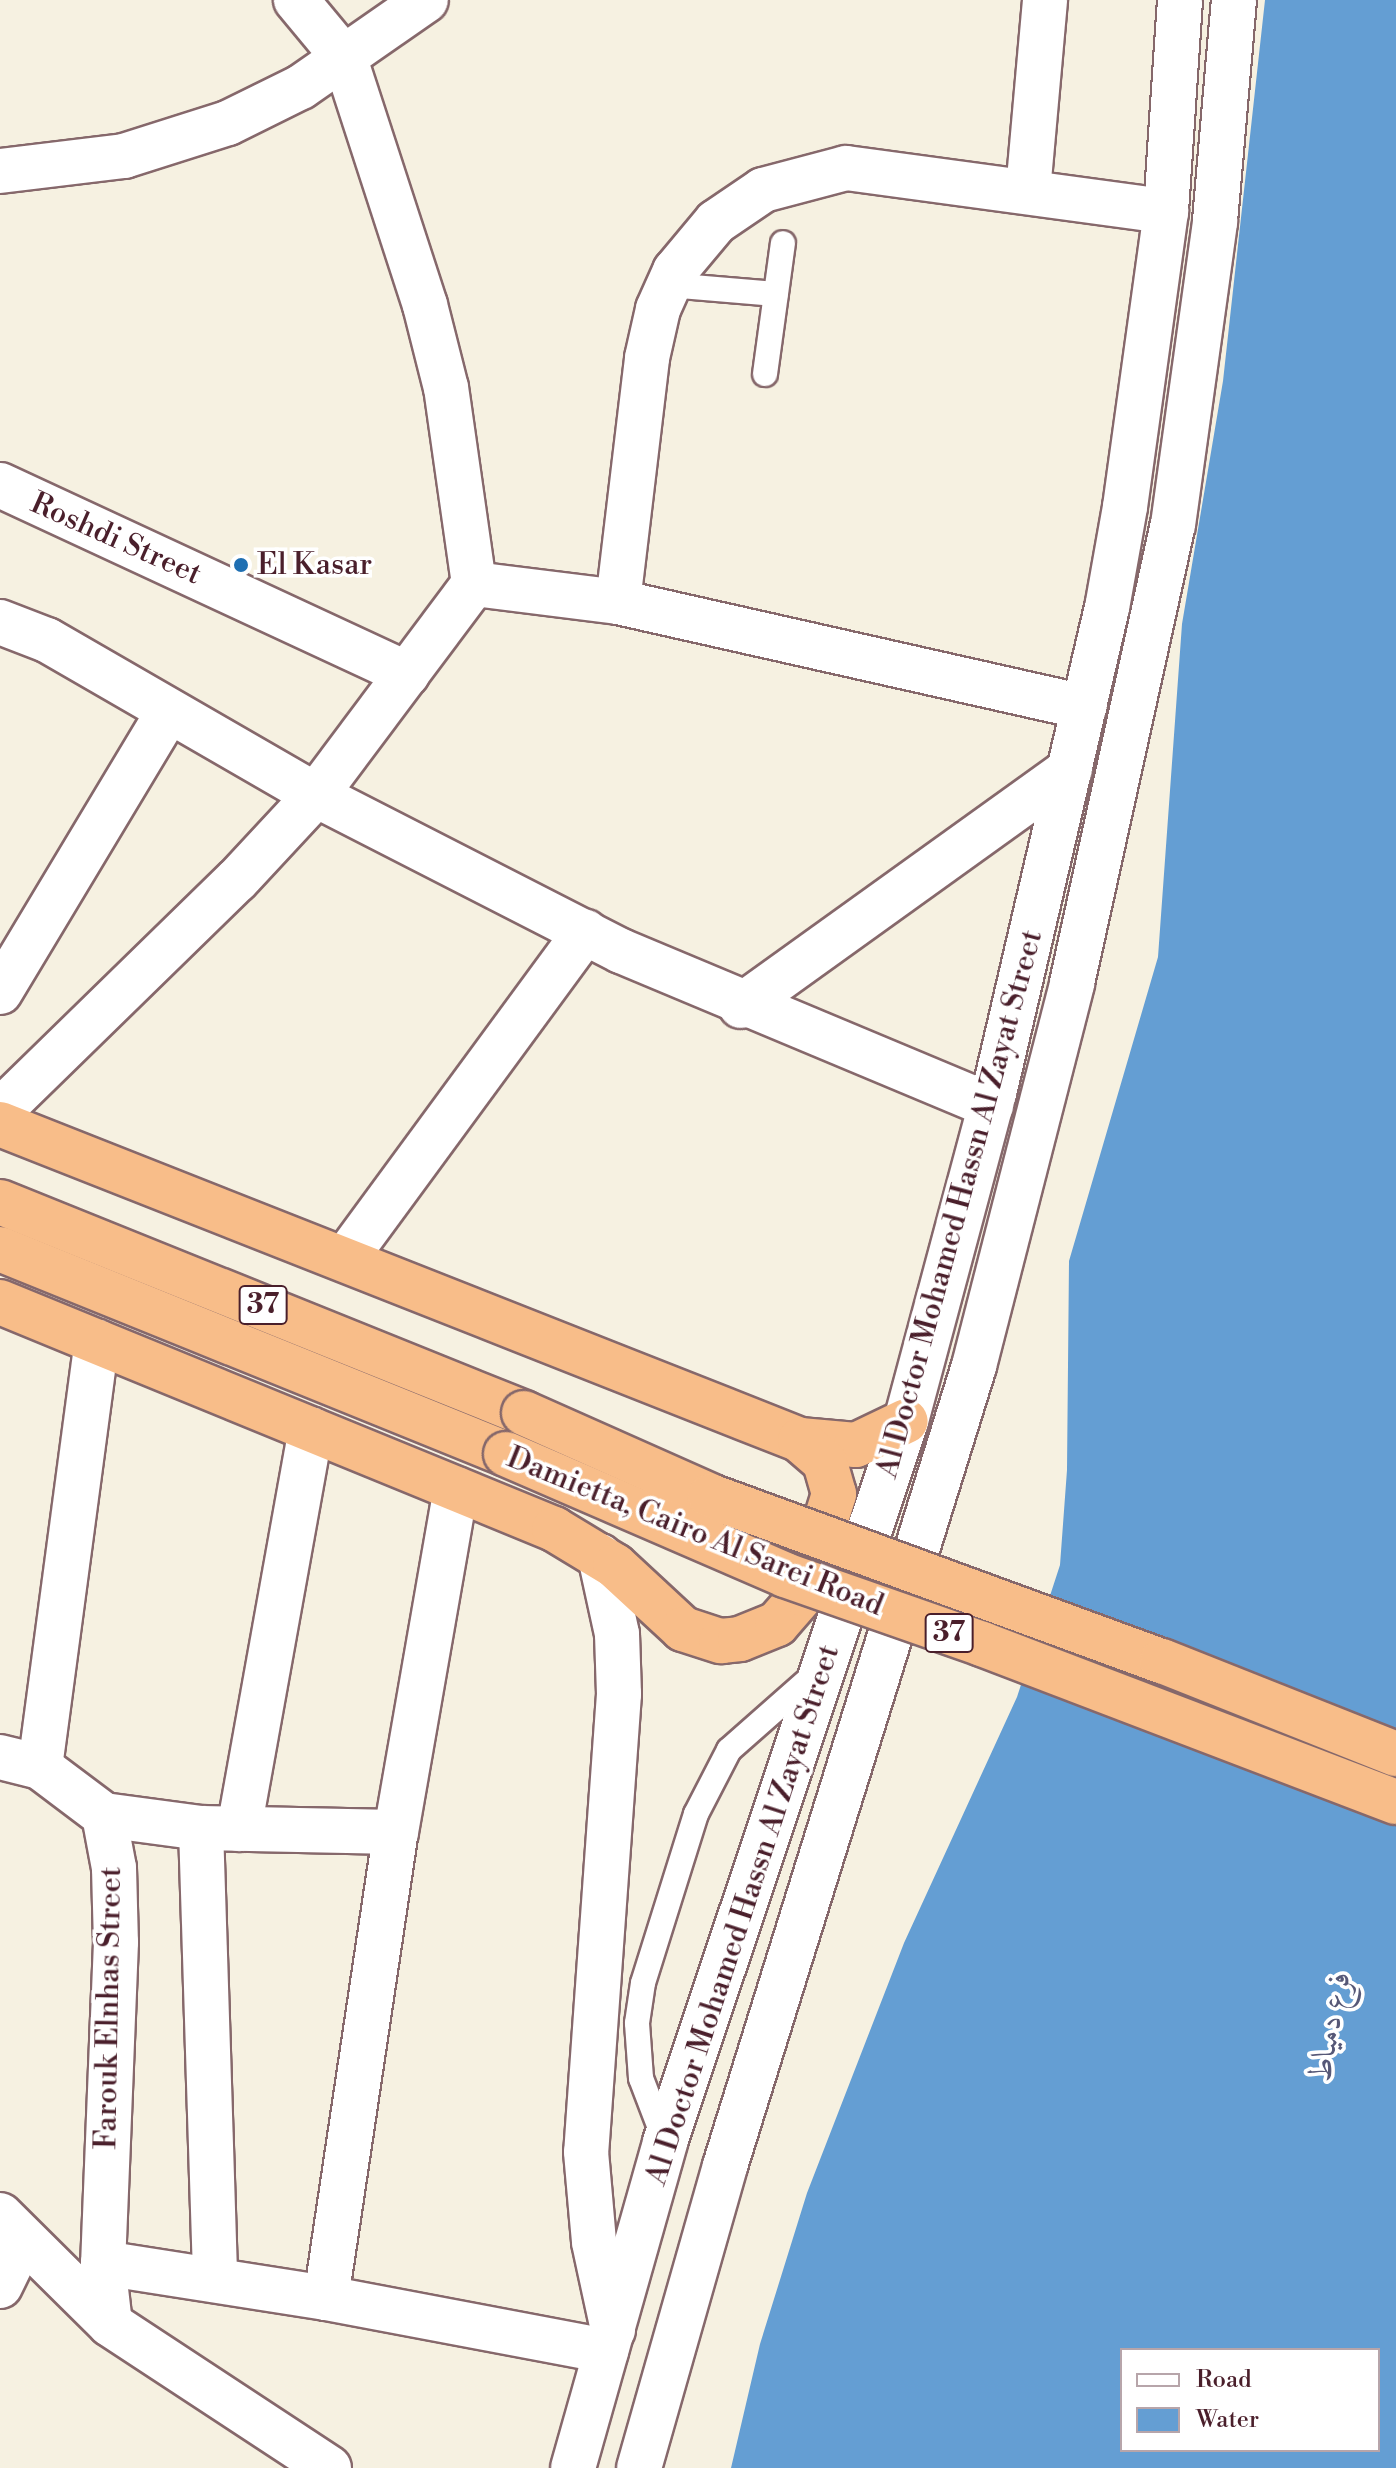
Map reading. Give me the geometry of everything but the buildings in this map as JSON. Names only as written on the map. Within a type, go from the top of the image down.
[{"type":"highway","points":[[4,1102],[345,1259],[800,1440],[856,1445],[906,1421]]},
{"type":"highway","name":"Damietta, Cairo Al Sarei Road","points":[[0,1202],[524,1413],[710,1496],[1162,1661],[1396,1754]]},
{"type":"highway","name":"Damietta, Cairo Al Sarei Road","points":[[0,1249],[506,1454],[785,1575],[982,1644],[1396,1802]]},
{"type":"highway","points":[[0,1302],[554,1529],[600,1556],[667,1617],[701,1637],[740,1639],[777,1624],[803,1594],[834,1505],[825,1462],[800,1440]]},
{"type":"street","points":[[4,1102],[237,880],[316,795],[474,584],[446,388],[345,59],[296,0]]},
{"type":"street","points":[[0,171],[71,165],[177,142],[253,112],[345,59],[426,0]]},
{"type":"street","points":[[1028,191],[1045,0]]},
{"type":"street","name":"Al Doctor Mohamed Hassn Al Zayat Street","points":[[573,2468],[665,2142],[906,1421],[991,1106],[1070,770],[1125,507],[1166,211],[1180,0]]},
{"type":"street","name":"Al Doctor Mohamed Hassn Al Zayat Street","points":[[639,2468],[730,2151],[974,1366],[1065,1011],[1173,525],[1215,221],[1234,0]]},
{"type":"street","points":[[618,602],[647,358],[669,285],[716,222],[763,190],[794,177],[846,168],[1166,211]]},
{"type":"street","name":"Roshdi Street","points":[[0,485],[407,674]]},
{"type":"street","points":[[474,584],[618,602],[1084,707]]},
{"type":"street","points":[[0,622],[47,640],[167,714],[316,795],[585,932],[741,1006],[991,1106]]},
{"type":"street","points":[[0,992],[167,714]]},
{"type":"street","points":[[741,1006],[1070,770]]},
{"type":"street","points":[[345,1259],[585,932]]},
{"type":"street","points":[[97,1342],[20,1762],[104,1815],[220,1829],[396,1832]]},
{"type":"street","points":[[215,2280],[220,1829],[311,1429]]},
{"type":"street","points":[[326,2298],[396,1832],[456,1489]]},
{"type":"street","points":[[103,2263],[609,2341],[594,2242],[586,2152],[619,1703],[617,1634],[600,1556]]},
{"type":"street","name":"Farouk Elnhas Street","points":[[104,1815],[114,1868],[116,1942],[103,2263],[110,2324]]},
{"type":"street","points":[[0,2286],[12,2227]]},
{"type":"street","points":[[12,2227],[110,2324],[329,2468]]},
{"type":"lane","points":[[765,374],[783,243]]},
{"type":"lane","points":[[669,285],[776,294]]},
{"type":"lane","points":[[665,2142],[641,2078],[637,2023],[643,1983],[696,1814],[713,1774],[739,1739],[827,1661]]},
{"type":"water","name":"فرع دمياط","points":[[1265,0],[1396,0],[1396,2468],[731,2468],[760,2344],[807,2193],[904,1943],[1017,1697],[1060,1565],[1067,1470],[1069,1261],[1158,957],[1182,624],[1223,381]]},
{"type":"place","name":"El Kasar","points":[[241,565]]}]
